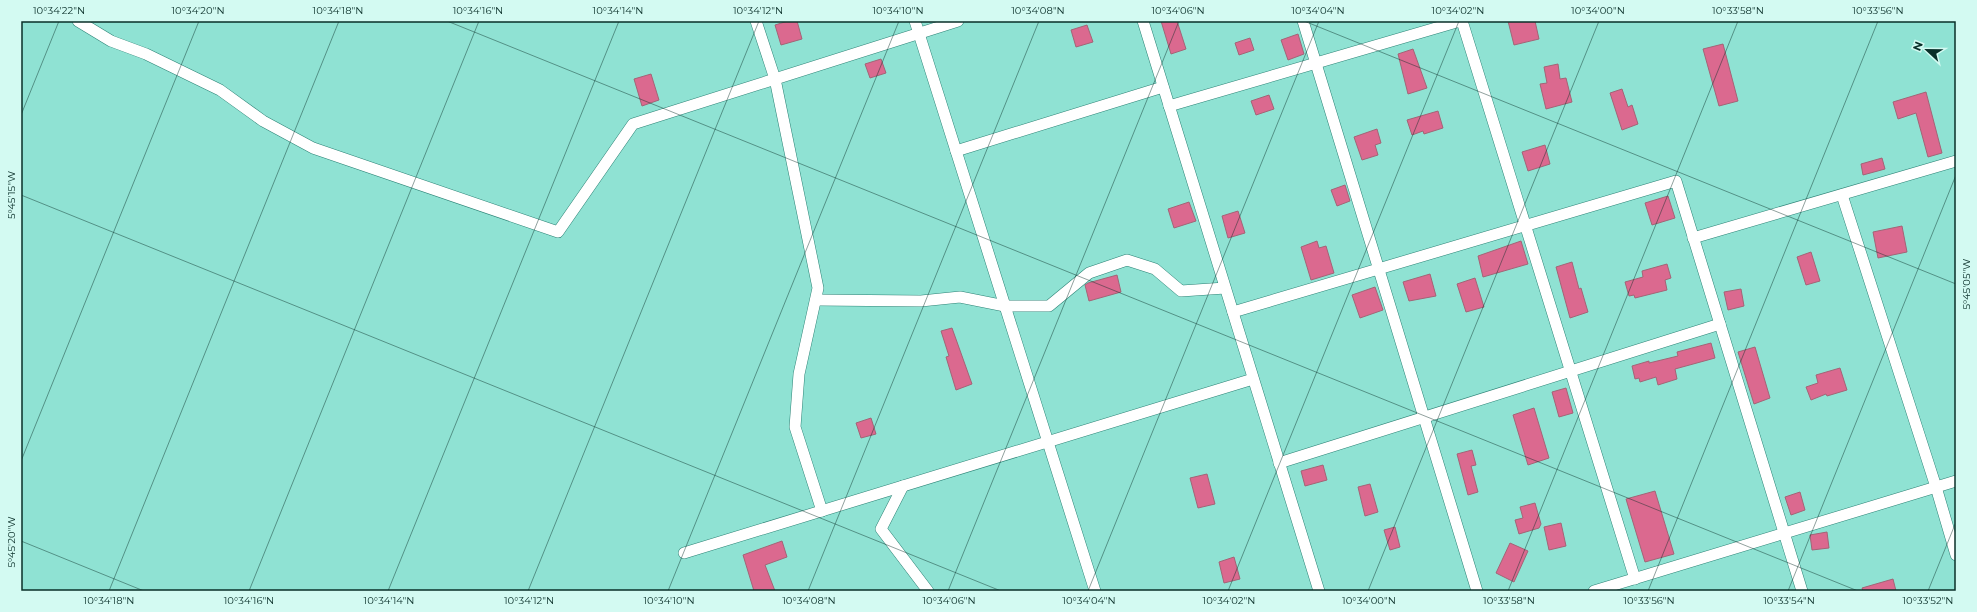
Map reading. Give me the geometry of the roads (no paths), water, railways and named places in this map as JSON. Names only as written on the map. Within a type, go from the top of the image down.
[{"type":"street","points":[[78,21],[111,41],[146,54],[220,90],[263,121],[313,148],[558,232],[633,124],[958,21]]},
{"type":"street","points":[[756,21],[775,79],[818,288],[799,374],[795,427],[822,511]]},
{"type":"street","points":[[915,21],[1095,591]]},
{"type":"street","points":[[1143,21],[1319,591]]},
{"type":"street","points":[[1303,21],[1477,591]]},
{"type":"street","points":[[1169,106],[1461,21],[1635,579]]},
{"type":"street","points":[[956,151],[1163,87]]},
{"type":"street","points":[[1693,238],[1956,161]]},
{"type":"street","points":[[1232,312],[1676,181],[1802,591]]},
{"type":"street","points":[[1842,195],[1936,487],[1956,555]]},
{"type":"street","points":[[816,300],[921,301],[960,297],[1005,306],[1049,306],[1089,272],[1127,260],[1155,269],[1181,292],[1225,288]]},
{"type":"street","points":[[1279,463],[1720,324]]},
{"type":"street","points":[[684,553],[1253,379]]},
{"type":"street","points":[[1594,591],[1956,481]]},
{"type":"street","points":[[903,486],[881,529],[928,591]]}]
